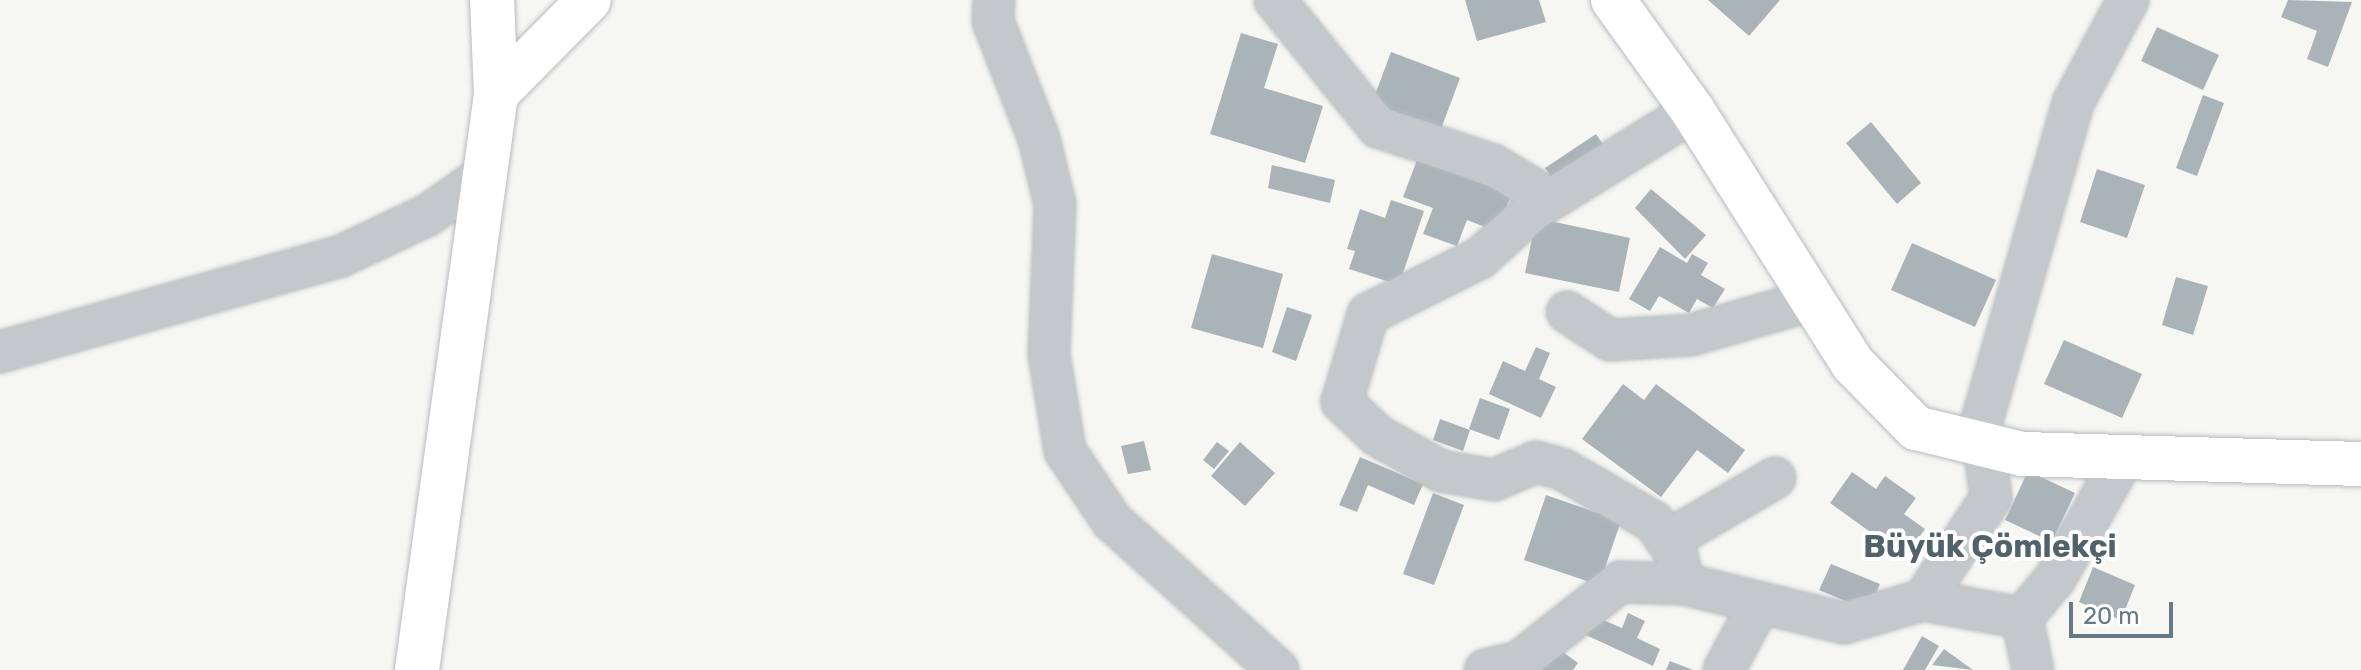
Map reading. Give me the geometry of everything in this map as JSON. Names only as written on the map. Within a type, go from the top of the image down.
[{"type":"street","points":[[417,670],[496,94],[492,0]]},
{"type":"street","points":[[496,94],[589,0]]},
{"type":"street","points":[[994,0],[993,21],[1039,139],[1055,204],[1049,355],[1065,451],[1112,521],[1278,670]]},
{"type":"street","points":[[1275,0],[1378,127],[1493,165],[1550,199]]},
{"type":"street","points":[[1613,0],[1693,111],[1853,364],[1916,428],[2023,454],[2361,464]]},
{"type":"street","points":[[1923,600],[1991,498],[1981,424],[2073,103],[2128,0]]},
{"type":"street","points":[[1684,584],[1667,541],[1654,522],[1562,469],[1536,462],[1494,480],[1441,471],[1378,436],[1342,402],[1368,314],[1480,258],[1550,199],[1693,111]]},
{"type":"street","points":[[0,352],[339,257],[428,215],[486,174]]},
{"type":"street","points":[[1567,312],[1610,340],[1691,335],[1812,300]]},
{"type":"street","points":[[2022,618],[2056,577],[2124,457]]},
{"type":"street","points":[[1667,541],[1775,478]]},
{"type":"street","points":[[1485,670],[1519,662],[1620,582],[1684,584],[1844,623],[1923,600],[2022,618]]},
{"type":"street","points":[[1724,670],[1760,603]]},
{"type":"street","points":[[2022,618],[2033,670]]},
{"type":"building","points":[[1465,0],[1539,0],[1546,22],[1477,41]]},
{"type":"building","points":[[1708,0],[1780,0],[1749,36]]},
{"type":"building","points":[[2288,0],[2352,2],[2328,67],[2307,59],[2317,31],[2281,17]]},
{"type":"building","points":[[2157,27],[2219,55],[2203,90],[2141,61]]},
{"type":"building","points":[[1241,33],[1278,44],[1264,88],[1323,106],[1305,163],[1210,134]]},
{"type":"building","points":[[1391,52],[1460,78],[1438,137],[1369,111]]},
{"type":"building","points":[[2203,95],[2224,103],[2197,176],[2176,168]]},
{"type":"building","points":[[1871,122],[1921,183],[1897,204],[1846,143]]},
{"type":"building","points":[[1596,134],[1608,152],[1558,187],[1545,168]]},
{"type":"building","points":[[1417,160],[1511,194],[1498,232],[1467,220],[1457,246],[1423,234],[1433,208],[1403,197]]},
{"type":"building","points":[[1272,165],[1335,180],[1330,203],[1268,188]]},
{"type":"building","points":[[2097,169],[2145,185],[2127,238],[2080,222]]},
{"type":"building","points":[[1651,189],[1706,235],[1685,259],[1635,208]]},
{"type":"building","points":[[1391,200],[1424,211],[1399,285],[1349,269],[1355,251],[1347,249],[1360,209],[1385,218]]},
{"type":"building","points":[[1536,218],[1630,238],[1619,292],[1525,273]]},
{"type":"building","points":[[1912,243],[1996,280],[1975,327],[1891,290]]},
{"type":"building","points":[[1660,247],[1687,263],[1692,254],[1708,263],[1701,275],[1725,289],[1713,308],[1697,299],[1689,313],[1659,296],[1650,311],[1629,299]]},
{"type":"building","points":[[1212,254],[1283,274],[1263,348],[1191,328]]},
{"type":"building","points":[[2176,277],[2208,286],[2193,335],[2162,325]]},
{"type":"building","points":[[1287,307],[1312,315],[1296,361],[1272,352]]},
{"type":"building","points":[[2064,340],[2142,374],[2122,418],[2044,384]]},
{"type":"building","points":[[1536,347],[1550,353],[1539,379],[1556,387],[1541,418],[1489,394],[1503,361],[1525,371]]},
{"type":"building","points":[[1623,384],[1644,400],[1656,384],[1745,450],[1728,473],[1697,450],[1661,497],[1582,439]]},
{"type":"building","points":[[1480,398],[1510,409],[1499,440],[1469,429]]},
{"type":"building","points":[[1440,419],[1470,430],[1463,451],[1433,440]]},
{"type":"building","points":[[1144,441],[1151,470],[1128,474],[1121,446]]},
{"type":"building","points":[[1217,442],[1229,451],[1214,469],[1203,460]]},
{"type":"building","points":[[1240,442],[1275,473],[1245,506],[1211,476]]},
{"type":"building","points":[[1360,457],[1423,484],[1414,505],[1368,485],[1357,512],[1339,505]]},
{"type":"building","points":[[2028,471],[2075,493],[2052,542],[2005,520]]},
{"type":"building","points":[[1852,472],[1876,489],[1885,476],[1916,498],[1904,514],[1925,529],[1905,557],[1830,503]]},
{"type":"building","points":[[1433,493],[1464,505],[1434,585],[1403,574]]},
{"type":"building","points":[[1546,495],[1621,521],[1599,585],[1524,560]]},
{"type":"building","points":[[1831,564],[1880,584],[1869,611],[1819,590]]},
{"type":"building","points":[[2093,567],[2135,585],[2121,620],[2079,602]]},
{"type":"building","points":[[1628,613],[1645,621],[1637,638],[1660,649],[1653,666],[1586,635],[1594,616],[1622,628]]},
{"type":"building","points":[[1922,636],[1939,646],[1925,670],[1903,670]]},
{"type":"building","points":[[1556,647],[1578,663],[1573,670],[1539,670]]},
{"type":"building","points":[[1944,649],[1973,670],[1932,665]]},
{"type":"building","points":[[1670,661],[1693,670],[1666,670]]},
{"type":"district","name":"Büyük Çömlekçi","points":[[1990,546]]}]
